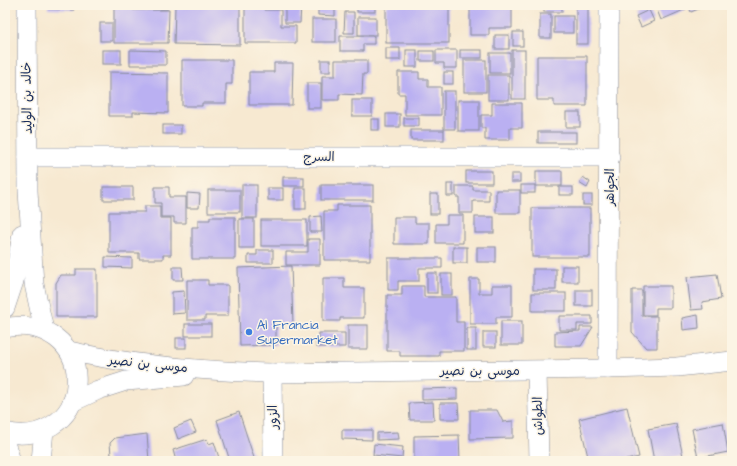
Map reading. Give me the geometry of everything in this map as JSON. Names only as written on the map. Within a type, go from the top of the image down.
[{"type":"street","name":"خالد بن الوليد","points":[[27,5],[28,191],[35,295],[44,330]]},
{"type":"street","name":"الجواهر","points":[[608,369],[610,157],[609,5]]},
{"type":"street","name":"السرج","points":[[28,157],[610,157]]},
{"type":"street","name":"خالد بن الوليد","points":[[5,308],[17,271],[28,191]]},
{"type":"street","points":[[5,328],[16,325],[30,326],[44,330],[58,339],[69,351],[75,368],[76,385],[72,402],[56,423],[44,430],[30,434],[16,435],[5,432]]},
{"type":"street","name":"موسى بن نصير","points":[[69,351],[106,360],[228,372],[272,373],[537,371],[677,367],[732,361]]},
{"type":"street","name":"الطواش","points":[[537,371],[539,461]]},
{"type":"street","name":"موسى بن نصير","points":[[72,402],[98,390],[126,381],[228,372]]},
{"type":"street","name":"الزور","points":[[272,373],[273,461]]},
{"type":"street","points":[[41,461],[44,430]]},
{"type":"street","points":[[5,443],[10,461]]},
{"type":"building","points":[[48,5],[74,5],[74,10],[48,9]]},
{"type":"building","points":[[114,5],[133,5],[133,10],[169,10],[168,43],[114,43]]},
{"type":"building","points":[[150,5],[167,5],[167,9],[150,9]]},
{"type":"building","points":[[175,5],[240,5],[240,45],[174,44]]},
{"type":"building","points":[[285,5],[301,5],[300,23],[285,23]]},
{"type":"building","points":[[318,5],[335,5],[335,16],[318,15]]},
{"type":"building","points":[[357,5],[375,5],[375,12],[357,12]]},
{"type":"building","points":[[386,5],[449,5],[449,43],[386,43]]},
{"type":"building","points":[[470,5],[512,5],[512,28],[489,28],[489,35],[470,35]]},
{"type":"building","points":[[544,5],[562,5],[562,12],[544,12]]},
{"type":"building","points":[[576,5],[588,5],[588,44],[576,44]]},
{"type":"building","points":[[655,5],[684,5],[686,9],[661,20]]},
{"type":"building","points":[[688,5],[708,5],[691,12]]},
{"type":"building","points":[[245,7],[264,7],[264,10],[281,10],[281,26],[296,26],[296,43],[245,43]]},
{"type":"building","points":[[649,10],[654,21],[641,27],[636,16]]},
{"type":"building","points":[[345,12],[354,12],[354,33],[344,33]]},
{"type":"building","points":[[540,14],[551,14],[551,38],[540,38]]},
{"type":"building","points":[[554,16],[573,16],[573,33],[554,33]]},
{"type":"building","points":[[358,17],[376,17],[376,35],[358,35]]},
{"type":"building","points":[[312,19],[336,19],[336,42],[312,42]]},
{"type":"building","points":[[100,23],[112,23],[112,41],[100,41]]},
{"type":"building","points":[[513,32],[523,32],[523,46],[513,46]]},
{"type":"building","points":[[495,35],[509,35],[509,49],[495,49]]},
{"type":"building","points":[[340,36],[374,36],[374,44],[363,44],[363,51],[340,51]]},
{"type":"building","points":[[386,48],[400,48],[400,60],[386,60]]},
{"type":"building","points":[[102,50],[121,50],[121,64],[102,64]]},
{"type":"building","points":[[130,50],[166,51],[166,65],[130,65]]},
{"type":"building","points":[[406,50],[417,50],[417,67],[406,67]]},
{"type":"building","points":[[436,50],[457,50],[457,68],[444,68],[444,63],[436,63]]},
{"type":"building","points":[[460,50],[482,50],[482,58],[460,58]]},
{"type":"building","points":[[512,50],[525,50],[525,99],[512,99]]},
{"type":"building","points":[[420,51],[434,51],[434,61],[420,61]]},
{"type":"building","points":[[490,53],[510,53],[510,73],[490,73]]},
{"type":"building","points":[[537,56],[587,56],[587,106],[554,106],[554,100],[537,100]]},
{"type":"building","points":[[182,60],[232,60],[232,84],[226,84],[226,103],[202,103],[202,106],[182,106]]},
{"type":"building","points":[[321,60],[330,60],[330,72],[321,72]]},
{"type":"building","points":[[335,60],[367,60],[367,74],[363,74],[362,95],[339,94],[339,100],[322,100],[322,76],[335,76]]},
{"type":"building","points":[[464,60],[486,60],[486,92],[464,92]]},
{"type":"building","points":[[274,63],[293,63],[292,105],[249,105],[249,72],[274,72]]},
{"type":"building","points":[[109,72],[168,73],[168,113],[133,112],[133,116],[109,116]]},
{"type":"building","points":[[398,72],[419,72],[419,79],[428,79],[428,87],[441,87],[441,115],[405,115],[405,94],[398,94]]},
{"type":"building","points":[[444,72],[453,72],[453,84],[444,84]]},
{"type":"building","points":[[488,75],[509,75],[509,100],[488,100]]},
{"type":"building","points":[[307,83],[321,83],[321,108],[307,108]]},
{"type":"building","points":[[444,91],[455,91],[455,129],[444,129]]},
{"type":"building","points":[[352,100],[372,100],[372,116],[352,116]]},
{"type":"building","points":[[458,100],[479,100],[479,131],[458,131]]},
{"type":"building","points":[[492,103],[522,103],[522,128],[510,128],[510,140],[485,140],[485,128],[481,128],[481,115],[492,115]]},
{"type":"building","points":[[566,112],[580,112],[580,127],[566,127]]},
{"type":"building","points":[[386,114],[400,114],[400,127],[386,127]]},
{"type":"building","points":[[404,118],[419,118],[419,126],[404,126]]},
{"type":"building","points":[[371,119],[379,119],[379,130],[371,130]]},
{"type":"building","points":[[163,125],[181,125],[181,134],[163,134]]},
{"type":"building","points":[[411,130],[444,130],[444,140],[411,140]]},
{"type":"building","points":[[538,132],[576,132],[576,143],[538,143]]},
{"type":"building","points":[[466,171],[492,171],[492,183],[466,183]]},
{"type":"building","points":[[536,171],[562,171],[562,186],[536,186]]},
{"type":"building","points":[[511,174],[520,174],[520,182],[511,182]]},
{"type":"building","points":[[283,177],[304,177],[304,186],[283,186]]},
{"type":"building","points":[[583,177],[590,182],[587,188],[579,183]]},
{"type":"building","points":[[447,184],[453,184],[453,196],[447,196]]},
{"type":"building","points":[[242,185],[257,185],[257,218],[242,218]]},
{"type":"building","points":[[321,185],[373,185],[373,200],[321,200]]},
{"type":"building","points":[[521,185],[535,185],[535,193],[521,193]]},
{"type":"building","points":[[456,186],[473,186],[473,190],[489,190],[489,201],[473,201],[473,213],[459,213],[459,197],[456,197]]},
{"type":"building","points":[[103,187],[133,187],[133,200],[103,200]]},
{"type":"building","points":[[155,187],[169,187],[169,197],[186,197],[186,223],[174,223],[174,217],[161,217],[161,203],[155,203]]},
{"type":"building","points":[[559,187],[573,187],[573,195],[559,195]]},
{"type":"building","points":[[268,188],[283,188],[283,200],[268,200]]},
{"type":"building","points":[[295,188],[306,188],[306,209],[295,209]]},
{"type":"building","points":[[208,190],[240,190],[240,212],[208,212]]},
{"type":"building","points":[[496,190],[520,190],[520,213],[496,213]]},
{"type":"building","points":[[187,193],[200,194],[199,208],[187,208]]},
{"type":"building","points":[[430,194],[438,194],[438,214],[430,214]]},
{"type":"building","points":[[583,195],[592,195],[592,205],[583,205]]},
{"type":"building","points":[[337,205],[370,205],[370,260],[324,260],[324,211],[337,211]]},
{"type":"building","points":[[145,206],[160,206],[160,218],[171,218],[171,255],[163,255],[163,259],[139,259],[139,253],[109,253],[109,212],[145,212]]},
{"type":"building","points":[[532,208],[590,208],[590,257],[532,257]]},
{"type":"building","points":[[447,215],[463,215],[463,243],[436,243],[436,224],[447,224]]},
{"type":"building","points":[[321,216],[322,232],[310,232],[310,217]]},
{"type":"building","points":[[210,217],[235,217],[235,259],[192,259],[192,227],[198,227],[198,220],[210,220]]},
{"type":"building","points":[[394,217],[415,217],[415,223],[429,223],[429,244],[394,244]]},
{"type":"building","points":[[475,217],[494,217],[494,233],[475,233]]},
{"type":"building","points":[[239,219],[254,219],[254,248],[239,248]]},
{"type":"building","points":[[261,220],[307,220],[307,246],[261,246]]},
{"type":"building","points":[[308,239],[320,239],[320,265],[286,265],[286,252],[308,252]]},
{"type":"building","points":[[453,247],[467,247],[467,263],[453,263]]},
{"type":"building","points":[[477,247],[496,247],[496,262],[477,262]]},
{"type":"building","points":[[257,250],[273,250],[273,263],[248,263],[248,255],[257,255]]},
{"type":"building","points":[[105,257],[132,258],[132,268],[105,267]]},
{"type":"building","points":[[388,258],[442,258],[442,268],[419,268],[419,281],[398,281],[398,290],[388,290]]},
{"type":"building","points":[[291,266],[293,324],[276,324],[276,345],[240,346],[238,268]]},
{"type":"building","points":[[562,266],[578,266],[578,282],[562,282]]},
{"type":"building","points":[[173,267],[182,267],[183,280],[173,280]]},
{"type":"building","points":[[76,269],[97,269],[97,317],[56,317],[56,283],[61,275],[76,275]]},
{"type":"building","points":[[533,269],[556,269],[556,290],[533,290]]},
{"type":"building","points":[[427,273],[437,273],[437,293],[427,293]]},
{"type":"building","points":[[441,274],[452,274],[452,295],[441,295]]},
{"type":"building","points":[[717,274],[721,299],[702,302],[703,309],[691,310],[687,277]]},
{"type":"building","points":[[323,278],[344,278],[344,288],[364,288],[364,318],[340,318],[340,321],[323,321]]},
{"type":"building","points":[[470,279],[479,279],[479,293],[492,293],[492,285],[512,285],[512,317],[496,317],[496,324],[470,324]]},
{"type":"building","points":[[187,280],[208,280],[208,285],[228,285],[228,316],[205,316],[205,320],[187,320]]},
{"type":"building","points":[[402,286],[424,286],[424,297],[456,297],[456,322],[464,322],[464,351],[439,351],[439,356],[400,356],[400,351],[387,351],[387,295],[402,295]]},
{"type":"building","points":[[643,286],[671,286],[671,308],[656,308],[656,315],[643,315]]},
{"type":"building","points":[[576,290],[592,290],[592,306],[576,306]]},
{"type":"building","points":[[632,290],[642,290],[642,316],[657,316],[657,348],[646,348],[632,332]]},
{"type":"building","points":[[184,291],[185,313],[172,314],[172,292]]},
{"type":"building","points":[[532,293],[566,293],[566,311],[532,311]]},
{"type":"building","points":[[698,315],[699,328],[683,330],[682,318]]},
{"type":"building","points":[[559,316],[592,316],[592,324],[577,324],[577,330],[559,330]]},
{"type":"building","points":[[501,321],[522,321],[522,345],[501,345]]},
{"type":"building","points":[[185,324],[211,324],[211,336],[185,336]]},
{"type":"building","points":[[348,325],[368,325],[368,349],[348,349]]},
{"type":"building","points":[[580,327],[593,327],[581,346],[555,346],[555,332],[580,331]]},
{"type":"building","points":[[467,328],[476,328],[476,350],[467,350]]},
{"type":"building","points":[[483,332],[496,332],[496,347],[483,347]]},
{"type":"building","points":[[319,333],[345,333],[345,347],[316,347],[316,340],[319,340]]},
{"type":"building","points":[[176,338],[186,338],[186,348],[176,348]]},
{"type":"building","points":[[457,388],[457,399],[422,400],[422,389]]},
{"type":"building","points":[[433,402],[434,420],[410,420],[409,403]]},
{"type":"building","points":[[440,403],[458,403],[459,419],[440,419]]},
{"type":"building","points":[[627,407],[639,457],[622,461],[589,461],[579,419]]},
{"type":"building","points":[[470,410],[497,410],[503,422],[513,421],[513,438],[470,439]]},
{"type":"building","points":[[239,412],[255,461],[230,461],[217,420]]},
{"type":"building","points":[[191,421],[196,432],[178,439],[174,428]]},
{"type":"building","points":[[723,423],[728,452],[698,458],[692,429]]},
{"type":"building","points":[[676,424],[683,456],[654,461],[648,429]]},
{"type":"building","points":[[342,430],[372,430],[372,440],[342,439]]},
{"type":"building","points":[[398,432],[399,439],[377,440],[377,433]]},
{"type":"building","points":[[147,434],[149,461],[108,461],[107,456],[111,455],[110,443],[115,438]]},
{"type":"building","points":[[459,435],[460,461],[414,461],[414,436]]},
{"type":"building","points":[[207,439],[209,444],[214,442],[220,461],[176,461],[173,450]]},
{"type":"building","points":[[374,444],[403,447],[402,458],[373,455]]},
{"type":"place","name":"Al Francia Supermarket","points":[[249,332]]}]
